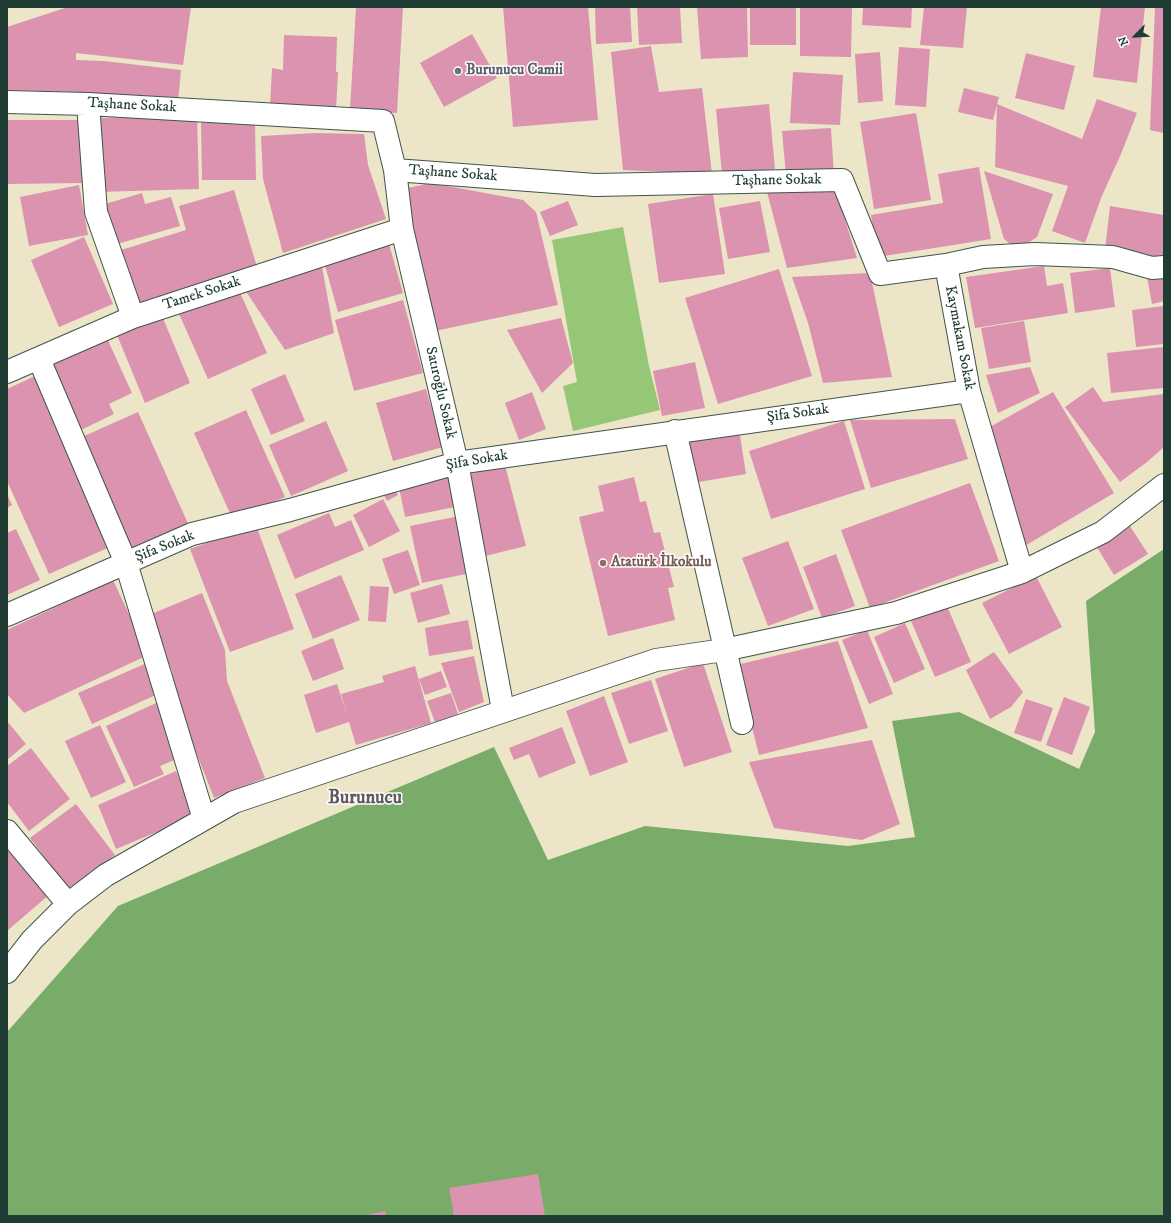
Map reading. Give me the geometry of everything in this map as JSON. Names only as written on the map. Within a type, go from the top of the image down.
[{"type":"street","name":"Taşhane Sokak","points":[[7,102],[88,104],[383,121],[395,170],[595,184],[842,180]]},
{"type":"street","points":[[88,104],[96,212],[133,317]]},
{"type":"street","name":"Satıroğlu Sokak","points":[[395,170],[402,229],[457,463],[503,710]]},
{"type":"street","name":"Kaymakam Sokak","points":[[842,180],[880,274],[946,265],[969,391],[1022,572]]},
{"type":"street","name":"Tamek Sokak","points":[[7,372],[133,317],[402,229]]},
{"type":"street","points":[[946,265],[984,257],[1035,254],[1112,257],[1152,268],[1164,267]]},
{"type":"street","points":[[39,359],[126,563],[204,819]]},
{"type":"street","name":"Şifa Sokak","points":[[7,615],[192,534],[290,510],[457,463],[675,431],[969,391]]},
{"type":"street","points":[[675,431],[724,650],[742,723]]},
{"type":"street","points":[[7,972],[32,940],[68,904],[106,875],[234,802],[503,710],[656,660],[724,650],[896,613],[1022,572],[1103,532],[1164,485]]},
{"type":"street","points":[[7,831],[68,904]]},
{"type":"green space","points":[[623,227],[649,366],[660,410],[573,431],[563,386],[577,382],[552,240]]},
{"type":"green space","points":[[1164,549],[1164,1216],[7,1216],[7,1032],[118,906],[494,747],[548,860],[645,826],[848,846],[915,837],[892,721],[959,712],[1079,769],[1095,732],[1086,601]]},
{"type":"building","points":[[68,7],[191,7],[183,65],[76,53],[76,60],[104,61],[181,70],[178,102],[77,92],[7,90],[7,27]]},
{"type":"building","points":[[356,7],[403,7],[397,113],[350,110]]},
{"type":"building","points":[[503,7],[588,7],[598,120],[513,127]]},
{"type":"building","points":[[595,7],[630,7],[632,42],[596,44]]},
{"type":"building","points":[[637,7],[680,7],[682,43],[639,45]]},
{"type":"building","points":[[697,7],[747,7],[748,57],[701,59]]},
{"type":"building","points":[[750,7],[796,7],[796,45],[750,45]]},
{"type":"building","points":[[800,7],[852,7],[851,57],[800,56]]},
{"type":"building","points":[[863,7],[912,7],[911,28],[862,25]]},
{"type":"building","points":[[924,7],[967,7],[963,48],[920,45]]},
{"type":"building","points":[[1101,7],[1145,7],[1137,83],[1093,77]]},
{"type":"building","points":[[1155,7],[1164,7],[1164,133],[1150,130]]},
{"type":"building","name":"Burunucu Camii","points":[[472,34],[497,78],[444,107],[420,63]]},
{"type":"building","points":[[284,35],[337,37],[336,72],[338,72],[336,110],[270,106],[272,68],[283,70]]},
{"type":"building","points":[[651,46],[659,92],[702,88],[712,174],[623,170],[611,52]]},
{"type":"building","points":[[899,47],[930,49],[926,107],[895,105]]},
{"type":"building","points":[[880,52],[883,101],[858,103],[855,54]]},
{"type":"building","points":[[1026,53],[1075,66],[1064,110],[1015,98]]},
{"type":"building","points":[[793,72],[843,75],[840,125],[790,123]]},
{"type":"building","points":[[964,88],[999,97],[993,120],[958,112]]},
{"type":"building","points":[[1097,99],[1137,113],[1121,154],[1101,198],[1085,243],[1052,231],[1068,186],[995,167],[997,104],[1082,139]]},
{"type":"building","points":[[769,104],[775,169],[722,174],[716,109]]},
{"type":"building","points":[[916,113],[931,200],[874,209],[860,122]]},
{"type":"building","points":[[197,116],[199,189],[98,192],[96,118]]},
{"type":"building","points":[[7,120],[81,120],[82,183],[7,184]]},
{"type":"building","points":[[201,123],[255,123],[256,180],[202,180]]},
{"type":"building","points":[[831,128],[834,176],[786,176],[782,131]]},
{"type":"building","points":[[316,133],[364,134],[368,165],[386,219],[283,253],[263,179],[261,136]]},
{"type":"building","points":[[979,167],[991,239],[878,257],[871,215],[943,203],[938,174]]},
{"type":"building","points":[[984,171],[1053,194],[1037,237],[1018,250],[1004,239]]},
{"type":"building","points":[[431,183],[523,200],[536,212],[558,305],[435,331],[403,189]]},
{"type":"building","points":[[79,185],[88,235],[29,246],[20,197]]},
{"type":"building","points":[[234,190],[257,267],[137,303],[121,250],[186,230],[179,206]]},
{"type":"building","points":[[836,191],[857,258],[787,268],[767,192]]},
{"type":"building","points":[[142,193],[145,204],[171,197],[180,226],[117,244],[105,204]]},
{"type":"building","points":[[713,194],[725,274],[659,283],[648,204]]},
{"type":"building","points":[[568,201],[578,225],[550,236],[540,212]]},
{"type":"building","points":[[760,201],[770,252],[728,259],[719,208]]},
{"type":"building","points":[[1110,206],[1164,215],[1164,261],[1105,250]]},
{"type":"building","points":[[84,237],[113,304],[59,327],[31,260]]},
{"type":"building","points":[[389,244],[403,293],[338,312],[324,262]]},
{"type":"building","points":[[321,261],[334,333],[285,350],[243,287]]},
{"type":"building","points":[[1044,266],[1047,286],[1063,283],[1068,313],[975,328],[966,277]]},
{"type":"building","points":[[1110,268],[1115,307],[1075,313],[1070,273]]},
{"type":"building","points":[[779,269],[812,376],[718,404],[685,298]]},
{"type":"building","points":[[870,273],[892,377],[823,383],[808,323],[792,277]]},
{"type":"building","points":[[1164,275],[1164,301],[1152,304],[1147,277]]},
{"type":"building","points":[[238,288],[267,353],[208,379],[179,314]]},
{"type":"building","points":[[403,300],[423,373],[354,391],[335,320]]},
{"type":"building","points":[[1164,306],[1164,344],[1136,347],[1132,310]]},
{"type":"building","points":[[162,316],[190,383],[145,403],[117,335]]},
{"type":"building","points":[[561,318],[573,363],[542,393],[507,330]]},
{"type":"building","points":[[1024,321],[1031,362],[989,369],[981,328]]},
{"type":"building","points":[[105,334],[132,393],[109,404],[114,414],[81,430],[49,360]]},
{"type":"building","points":[[1164,347],[1164,388],[1111,393],[1107,353]]},
{"type":"building","points":[[695,362],[705,408],[662,416],[653,371]]},
{"type":"building","points":[[1030,367],[1040,393],[998,413],[986,375]]},
{"type":"building","points":[[285,374],[305,421],[271,435],[251,389]]},
{"type":"building","points":[[35,376],[112,546],[49,574],[7,481],[7,389]]},
{"type":"building","points":[[1093,387],[1103,402],[1164,394],[1164,447],[1120,482],[1065,407]]},
{"type":"building","points":[[426,389],[443,447],[393,461],[376,403]]},
{"type":"building","points":[[532,392],[546,429],[519,440],[505,403]]},
{"type":"building","points":[[1053,392],[1114,493],[1023,547],[988,428]]},
{"type":"building","points":[[246,410],[285,497],[233,520],[194,433]]},
{"type":"building","points":[[138,412],[190,528],[134,553],[82,437]]},
{"type":"building","points":[[955,419],[968,459],[871,488],[850,420]]},
{"type":"building","points":[[326,421],[348,471],[291,496],[269,445]]},
{"type":"building","points":[[844,421],[865,489],[771,519],[749,451]]},
{"type":"building","points":[[739,429],[746,474],[693,483],[685,437]]},
{"type":"building","points":[[505,465],[526,546],[485,556],[464,475]]},
{"type":"building","points":[[448,471],[455,507],[405,517],[398,482]]},
{"type":"building","points":[[634,477],[640,502],[646,501],[654,533],[660,532],[674,587],[668,588],[675,620],[608,636],[579,517],[604,511],[598,486]]},
{"type":"building","points":[[970,483],[999,561],[870,608],[841,530]]},
{"type":"building","points":[[392,484],[398,495],[387,501],[381,489]]},
{"type":"building","points":[[7,494],[12,505],[7,508]]},
{"type":"building","points":[[383,499],[400,531],[369,547],[353,515]]},
{"type":"building","points":[[329,513],[335,527],[351,520],[364,550],[295,579],[277,535]]},
{"type":"building","points":[[459,516],[471,573],[422,583],[410,526]]},
{"type":"building","points":[[1128,523],[1148,554],[1114,575],[1095,544]]},
{"type":"building","points":[[256,525],[294,629],[230,652],[190,549]]},
{"type":"building","points":[[16,529],[40,580],[7,595],[7,533]]},
{"type":"building","points":[[788,541],[814,609],[768,626],[742,558]]},
{"type":"building","points":[[408,550],[420,585],[394,594],[382,559]]},
{"type":"building","points":[[836,554],[855,606],[822,618],[803,567]]},
{"type":"building","points":[[341,575],[360,620],[313,639],[295,594]]},
{"type":"building","points":[[1036,576],[1062,627],[1009,654],[982,603]]},
{"type":"building","points":[[113,580],[148,655],[24,713],[7,694],[7,630]]},
{"type":"building","points":[[442,584],[450,614],[418,623],[410,593]]},
{"type":"building","points":[[370,586],[389,587],[386,622],[368,621]]},
{"type":"building","points":[[202,593],[225,650],[227,681],[265,778],[214,798],[176,701],[172,671],[149,615]]},
{"type":"building","points":[[947,606],[971,662],[935,677],[911,621]]},
{"type":"building","points":[[468,620],[473,649],[429,656],[425,628]]},
{"type":"building","points":[[905,623],[925,669],[894,683],[874,637]]},
{"type":"building","points":[[867,630],[893,694],[869,704],[842,640]]},
{"type":"building","points":[[333,638],[344,669],[313,681],[301,651]]},
{"type":"building","points":[[838,641],[868,728],[759,755],[736,665]]},
{"type":"building","points":[[994,652],[1023,692],[1011,707],[990,719],[966,670]]},
{"type":"building","points":[[474,656],[484,702],[459,712],[441,663]]},
{"type":"building","points":[[147,663],[160,693],[92,724],[78,693]]},
{"type":"building","points":[[703,663],[732,752],[684,767],[655,679]]},
{"type":"building","points":[[415,666],[431,723],[356,745],[349,722],[316,733],[304,695],[337,684],[348,718],[341,694],[384,682],[382,676]]},
{"type":"building","points":[[441,671],[447,687],[425,695],[419,679]]},
{"type":"building","points":[[651,680],[668,731],[629,744],[611,693]]},
{"type":"building","points":[[451,693],[458,714],[435,722],[427,701]]},
{"type":"building","points":[[604,696],[628,762],[590,776],[566,711]]},
{"type":"building","points":[[1064,697],[1090,707],[1072,755],[1046,745]]},
{"type":"building","points":[[1026,699],[1053,708],[1041,742],[1014,733]]},
{"type":"building","points":[[156,703],[179,758],[160,766],[164,774],[134,787],[106,726]]},
{"type":"building","points":[[7,721],[26,744],[7,760]]},
{"type":"building","points":[[100,725],[126,782],[91,798],[65,741]]},
{"type":"building","points":[[562,727],[576,763],[539,778],[529,754],[514,760],[509,748]]},
{"type":"building","points":[[872,740],[900,824],[862,840],[774,828],[749,762]]},
{"type":"building","points":[[31,748],[70,799],[29,831],[7,802],[7,766]]},
{"type":"building","points":[[176,771],[195,816],[116,849],[98,805]]},
{"type":"building","points":[[76,804],[115,855],[69,890],[30,838]]},
{"type":"building","points":[[7,843],[50,894],[7,931]]},
{"type":"building","points":[[538,1174],[545,1216],[454,1216],[449,1188]]},
{"type":"building","points":[[385,1211],[386,1216],[367,1216],[367,1215]]},
{"type":"place","name":"Burunucu Camii","points":[[458,71]]},
{"type":"place","name":"Atatürk İlkokulu","points":[[603,563]]},
{"type":"district","name":"Burunucu","points":[[365,799]]}]
